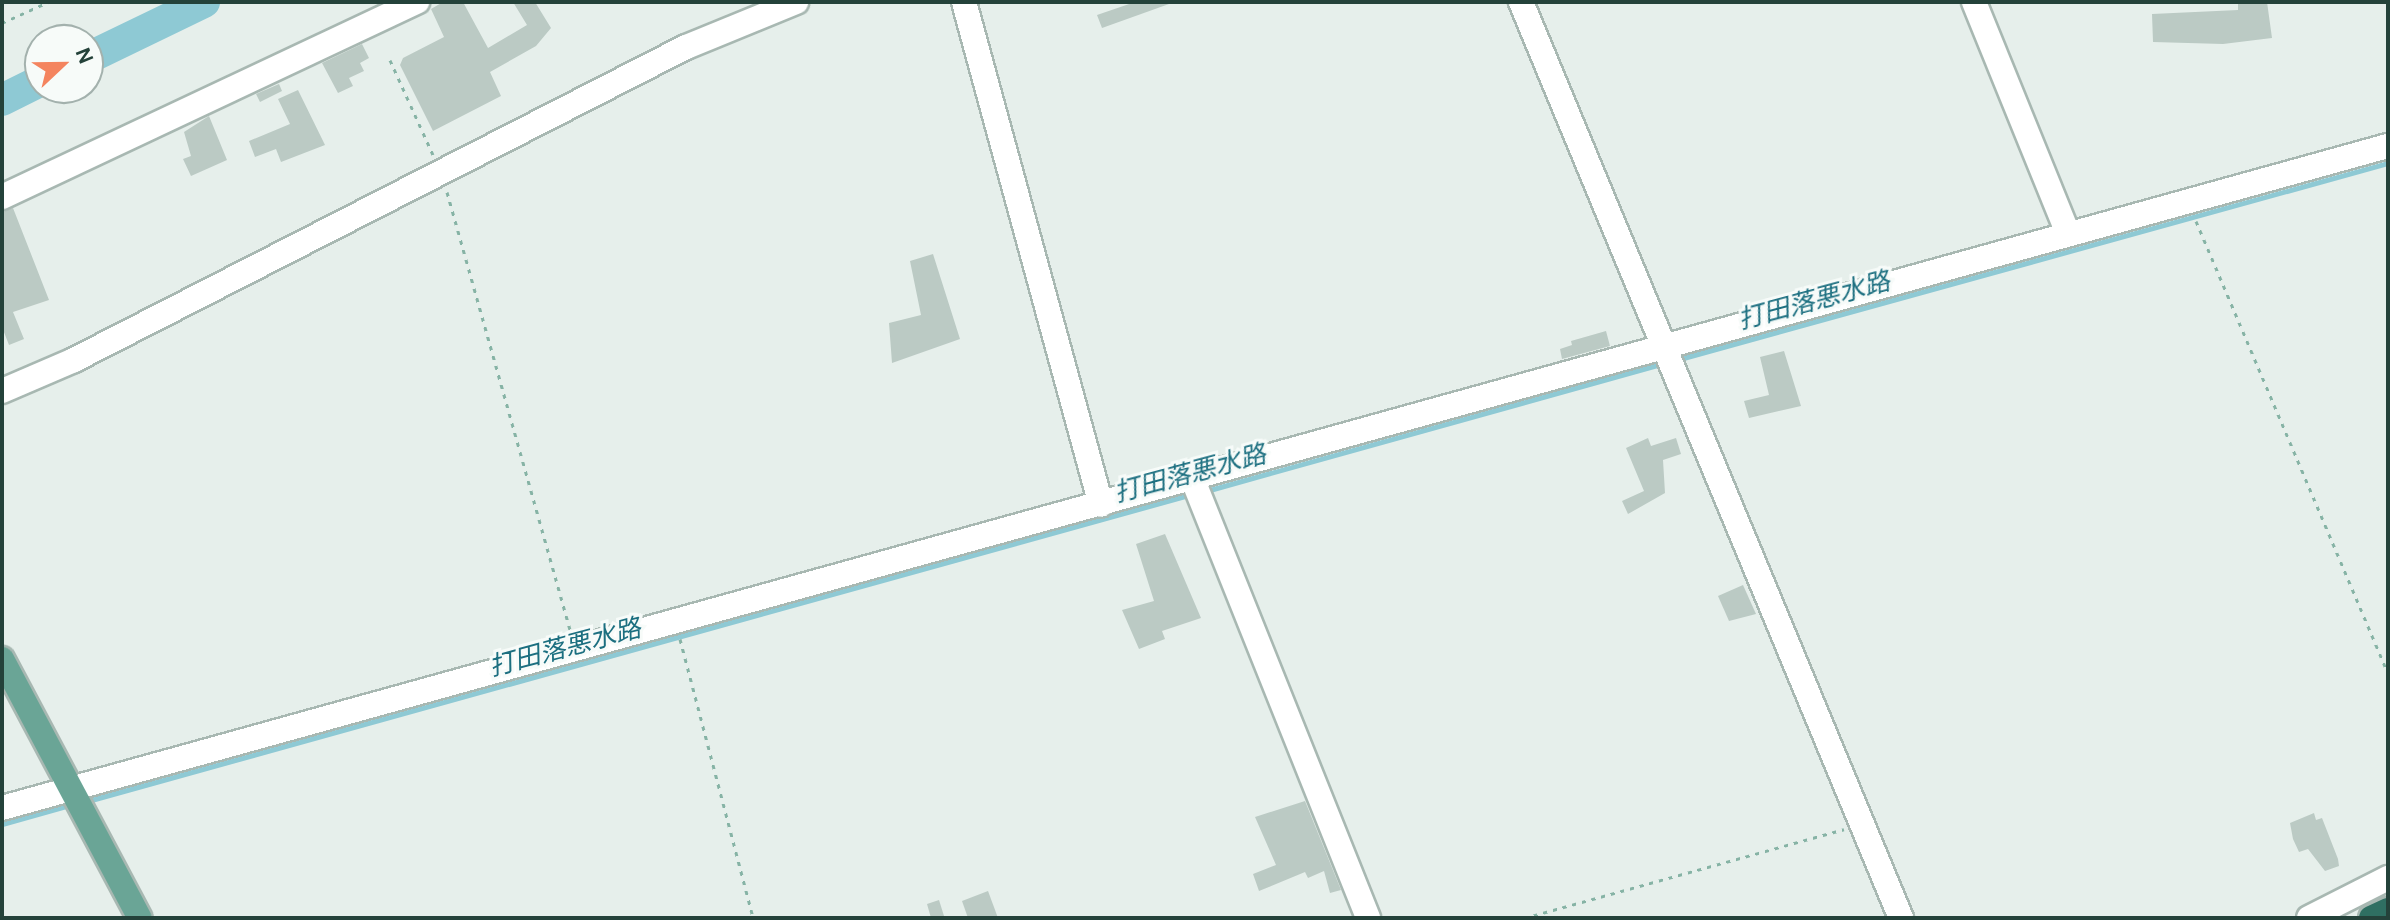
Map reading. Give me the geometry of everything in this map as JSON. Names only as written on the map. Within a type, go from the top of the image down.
[{"type":"highway","points":[[2371,918],[2388,910]]},
{"type":"main road","points":[[2,659],[140,918]]},
{"type":"street","points":[[2,197],[417,2]]},
{"type":"street","points":[[964,2],[1101,505]]},
{"type":"street","points":[[1521,2],[1901,918]]},
{"type":"street","points":[[1974,2],[2068,234]]},
{"type":"street","points":[[2,391],[74,360],[442,175],[686,47],[783,4]]},
{"type":"street","points":[[2,808],[675,624],[2388,146]]},
{"type":"street","points":[[1193,480],[1368,918]]},
{"type":"street","points":[[2309,918],[2388,878]]},
{"type":"path","points":[[2,23],[48,2]]},
{"type":"path","points":[[390,60],[442,175],[574,650]]},
{"type":"path","points":[[2188,203],[2388,673]]},
{"type":"path","points":[[675,624],[753,918]]},
{"type":"path","points":[[1524,918],[1860,825]]},
{"type":"building","points":[[443,2],[463,2],[488,48],[527,25],[513,2],[535,2],[551,28],[536,46],[490,72],[501,96],[433,131],[400,65],[403,58],[444,37],[431,9]]},
{"type":"building","points":[[1135,2],[1169,4],[1102,28],[1097,15]]},
{"type":"building","points":[[2238,2],[2267,2],[2272,38],[2223,44],[2153,42],[2152,14],[2238,10]]},
{"type":"building","points":[[362,44],[369,58],[360,63],[364,71],[349,78],[353,86],[338,93],[322,63]]},
{"type":"building","points":[[279,84],[282,91],[260,102],[256,94]]},
{"type":"building","points":[[298,90],[325,145],[281,162],[276,149],[255,157],[249,141],[290,124],[278,99]]},
{"type":"building","points":[[209,116],[227,160],[191,176],[183,159],[191,156],[184,132]]},
{"type":"building","points":[[13,208],[49,300],[13,312],[24,339],[9,345],[2,327],[2,212]]},
{"type":"building","points":[[933,254],[960,339],[892,363],[889,323],[921,315],[910,261]]},
{"type":"building","points":[[1606,331],[1610,346],[1562,359],[1560,349],[1572,345],[1571,341]]},
{"type":"building","points":[[1784,351],[1801,406],[1749,418],[1744,401],[1769,395],[1760,357]]},
{"type":"building","points":[[1648,438],[1651,446],[1676,438],[1681,454],[1663,460],[1665,493],[1628,514],[1622,501],[1644,491],[1626,448]]},
{"type":"building","points":[[1165,534],[1201,618],[1162,631],[1165,639],[1139,649],[1122,610],[1154,601],[1136,544]]},
{"type":"building","points":[[1743,585],[1756,614],[1729,621],[1718,596]]},
{"type":"building","points":[[1305,801],[1341,890],[1330,893],[1324,871],[1308,878],[1305,872],[1259,891],[1253,874],[1276,865],[1255,817]]},
{"type":"building","points":[[2314,813],[2316,820],[2322,818],[2338,859],[2339,866],[2325,871],[2308,849],[2299,852],[2293,839],[2290,823]]},
{"type":"building","points":[[988,891],[998,918],[968,918],[962,901]]},
{"type":"building","points":[[939,900],[944,916],[931,918],[927,904]]},
{"type":"waterway","points":[[104,50],[204,2]]},
{"type":"waterway","points":[[2,100],[24,89]]},
{"type":"waterway","name":"打田落悪水路","points":[[1676,360],[2388,163]]},
{"type":"waterway","name":"打田落悪水路","points":[[1206,491],[1662,364]]},
{"type":"waterway","name":"打田落悪水路","points":[[84,802],[1192,494]]},
{"type":"waterway","name":"打田落悪水路","points":[[2,824],[70,805]]}]
